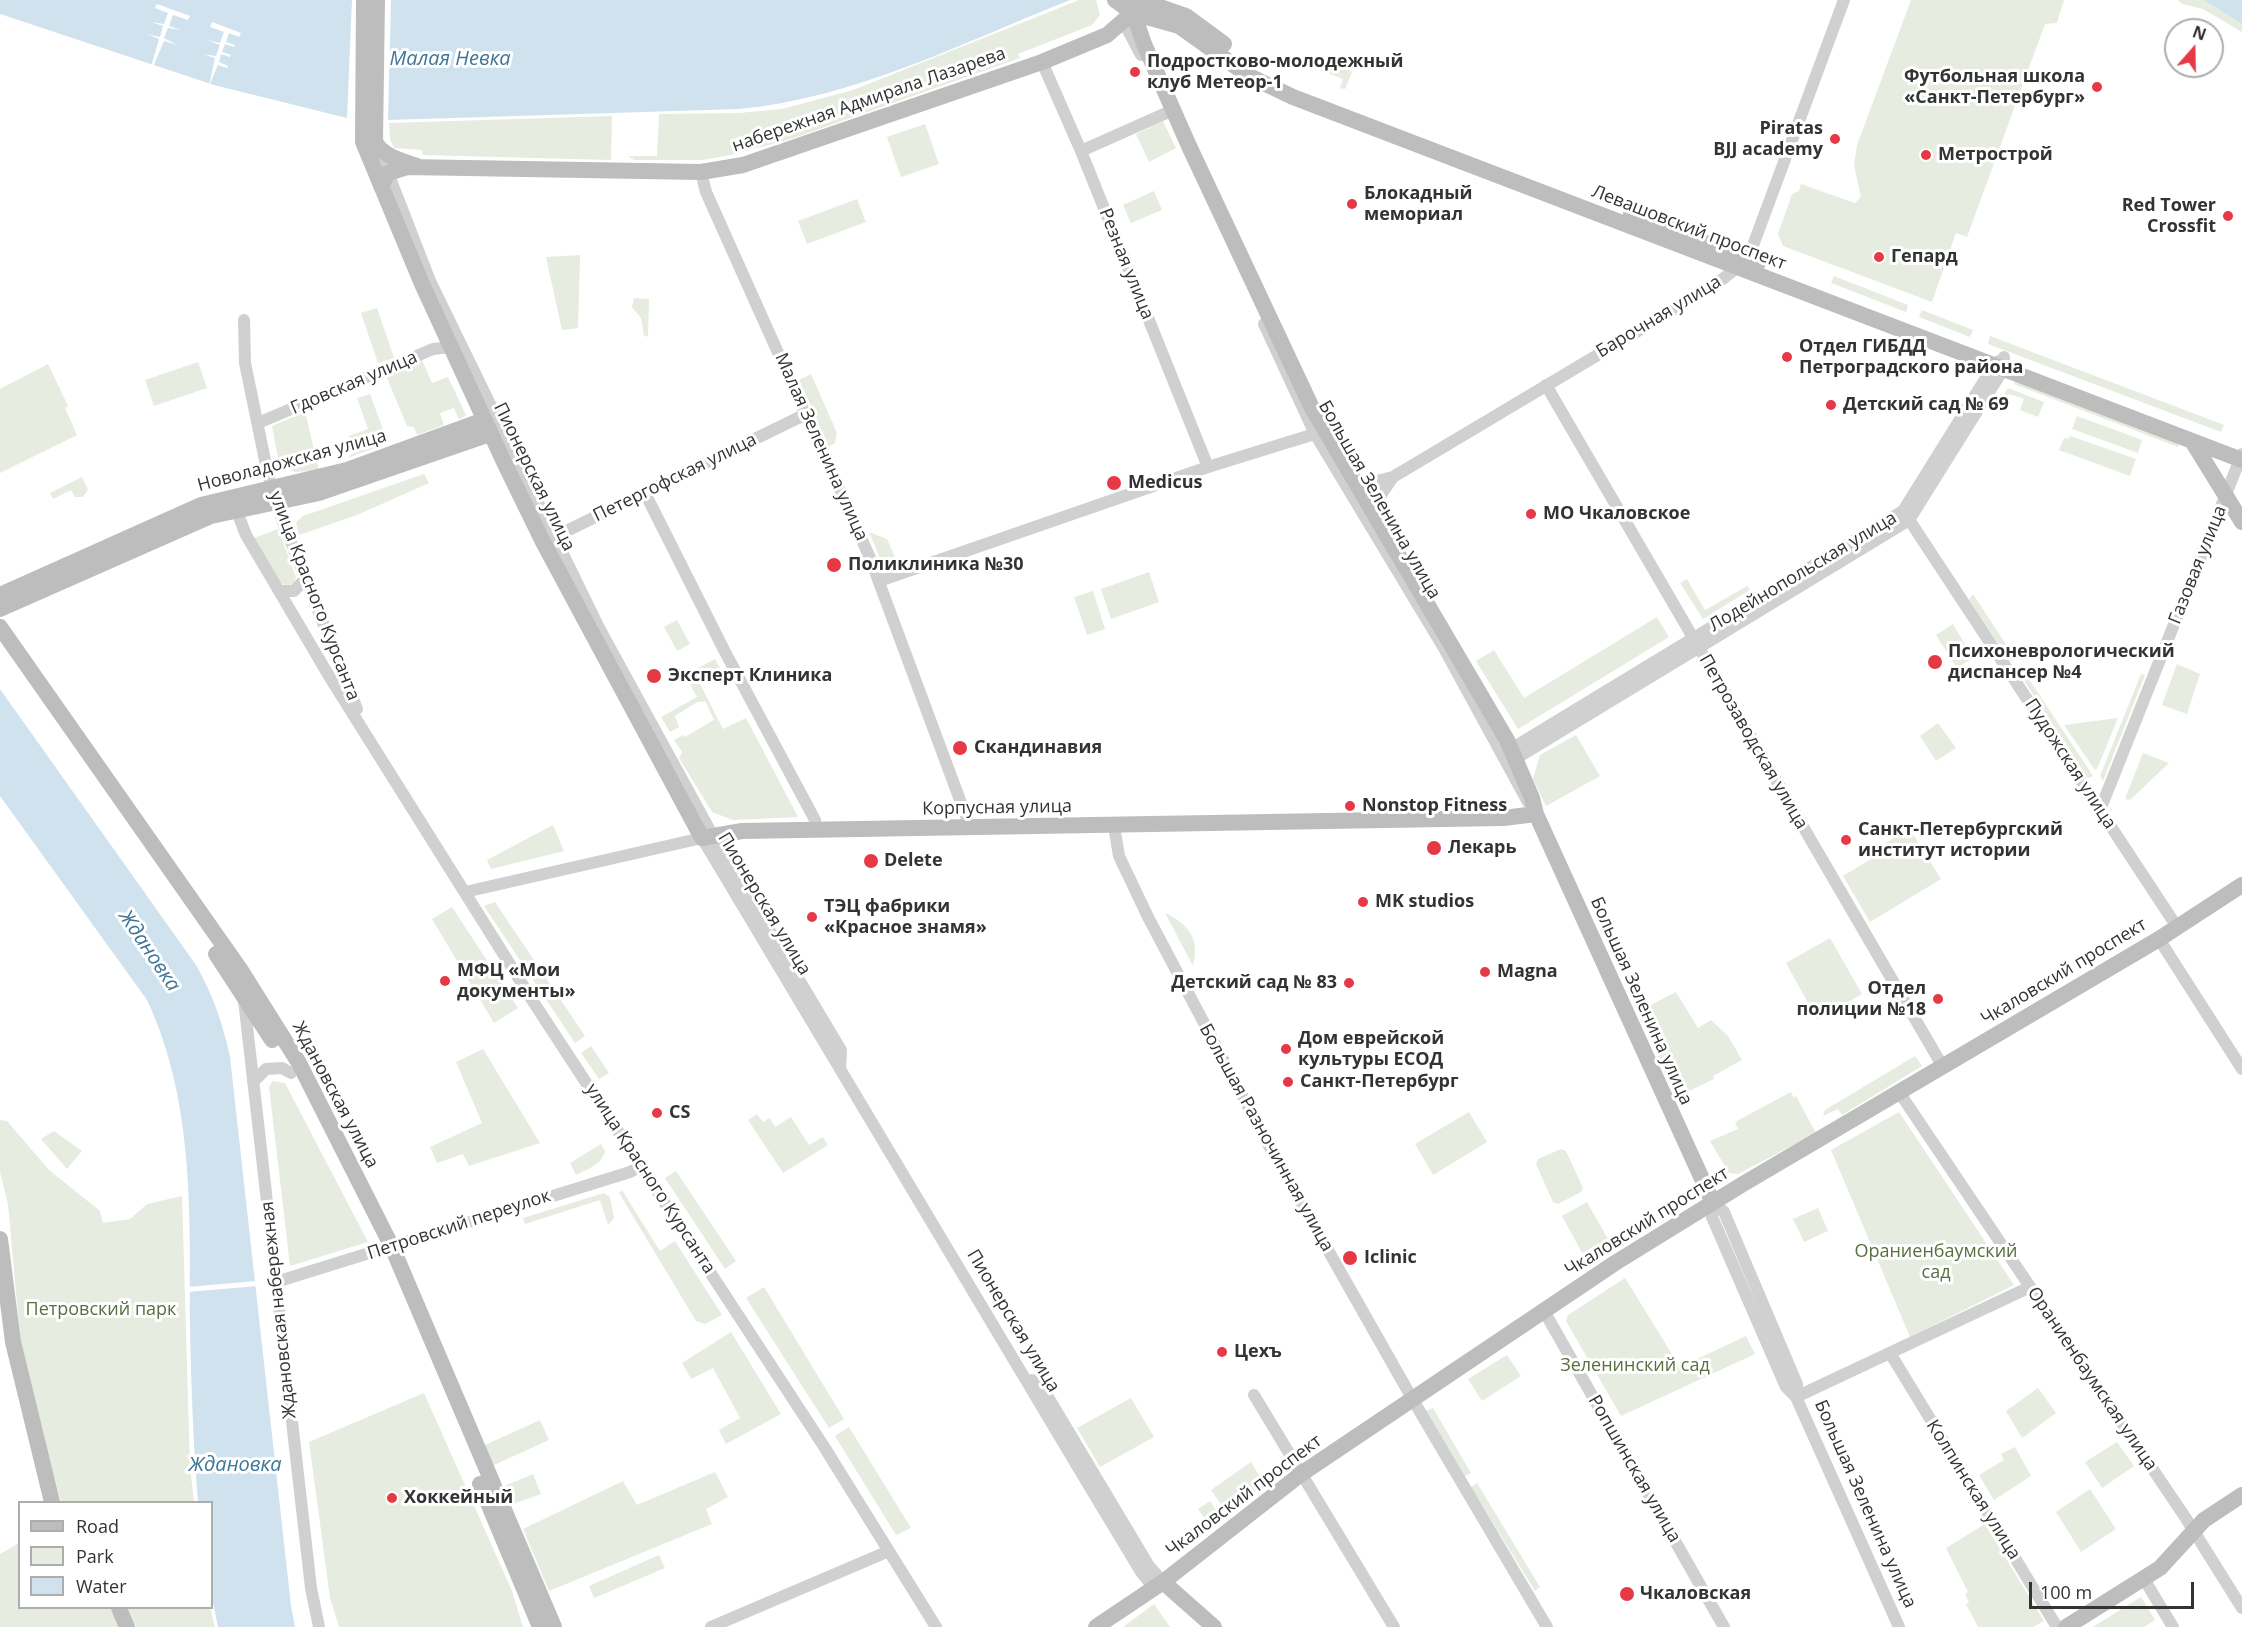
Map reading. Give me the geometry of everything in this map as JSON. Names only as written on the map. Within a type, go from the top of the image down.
[{"type":"main road","points":[[364,0],[368,119],[378,147],[397,159],[419,167]]},
{"type":"main road","points":[[378,0],[368,119],[363,142],[385,180]]},
{"type":"main road","name":"Большая Зеленина улица","points":[[1113,0],[1138,14],[1169,111],[1319,433],[1355,481],[1513,754],[1532,798],[1536,814],[1713,1203]]},
{"type":"main road","name":"набережная Адмирала Лазарева","points":[[385,180],[399,169],[419,167],[701,172],[743,165],[800,148],[1042,62],[1107,35],[1138,14]]},
{"type":"main road","name":"Левашовский проспект","points":[[1138,14],[1179,26],[1249,76],[1293,97],[1743,263],[2242,455]]},
{"type":"main road","name":"Пионерская улица","points":[[385,180],[451,347],[548,540],[708,837]]},
{"type":"main road","name":"Новоладожская улица","points":[[0,609],[211,516],[272,486],[354,468],[491,425]]},
{"type":"main road","name":"Новоладожская улица","points":[[0,595],[168,519],[234,503],[277,504],[351,483],[491,425]]},
{"type":"main road","points":[[2199,440],[2233,493],[2242,522]]},
{"type":"main road","name":"Ждановская улица","points":[[0,627],[265,1006],[298,1063],[388,1249],[554,1627]]},
{"type":"main road","name":"Ждановская улица","points":[[0,645],[243,993],[291,1072],[388,1249],[540,1627]]},
{"type":"main road","name":"Корпусная улица","points":[[708,837],[742,831],[1114,826],[1509,817],[1536,814]]},
{"type":"main road","name":"Чкаловский проспект","points":[[1096,1627],[1159,1585],[1301,1474],[1544,1311],[1713,1203],[2158,939],[2242,885]]},
{"type":"main road","points":[[0,1239],[13,1342],[52,1501]]},
{"type":"main road","points":[[2066,1627],[2160,1568],[2193,1530],[2242,1495]]},
{"type":"main road","name":"Пионерская улица","points":[[1159,1585],[1197,1627]]},
{"type":"main road","name":"Пионерская улица","points":[[1159,1585],[1214,1627]]},
{"type":"main road","points":[[119,1609],[127,1627]]},
{"type":"street","points":[[1743,263],[1844,0]]},
{"type":"street","name":"Резная улица","points":[[1042,62],[1081,151],[1208,467]]},
{"type":"street","points":[[1081,151],[1169,111]]},
{"type":"street","points":[[378,147],[385,180]]},
{"type":"street","name":"Малая Зеленина улица","points":[[701,172],[706,192],[879,581],[970,828]]},
{"type":"street","name":"Пионерская улица","points":[[385,180],[491,425]]},
{"type":"street","name":"Барочная улица","points":[[1355,481],[1376,481],[1393,477],[1715,285],[1743,263]]},
{"type":"street","name":"улица Красного Курсанта","points":[[244,320],[245,363],[277,504],[365,729]]},
{"type":"street","name":"Гдовская улица","points":[[258,423],[433,349],[451,347]]},
{"type":"street","name":"Лодейнопольская улица","points":[[1513,754],[1906,515],[2001,363]]},
{"type":"street","name":"Петрозаводская улица","points":[[1546,386],[1943,1067]]},
{"type":"street","name":"Петергофская улица","points":[[548,540],[806,414]]},
{"type":"street","points":[[879,581],[1208,467],[1319,433]]},
{"type":"street","name":"Большая Зеленина улица","points":[[1319,433],[1499,745],[1519,789],[1536,814]]},
{"type":"street","name":"Газовая улица","points":[[2100,810],[2233,493],[2242,455]]},
{"type":"street","name":"Барочная улица","points":[[1371,510],[1393,477]]},
{"type":"street","points":[[645,493],[724,650],[815,820],[818,830]]},
{"type":"street","name":"улица Красного Курсанта","points":[[234,503],[246,535],[329,676],[365,729],[465,892],[641,1166],[824,1445],[936,1627]]},
{"type":"street","name":"Пудожская улица","points":[[1906,515],[2177,927]]},
{"type":"street","points":[[279,591],[294,591],[305,579]]},
{"type":"street","name":"Большая Разночинная улица","points":[[1114,826],[1119,856],[1269,1146],[1413,1400],[1547,1627]]},
{"type":"street","name":"Пионерская улица","points":[[708,837],[841,1050],[840,1070]]},
{"type":"street","name":"Пионерская улица","points":[[708,837],[840,1070],[1008,1352],[1141,1572],[1159,1585]]},
{"type":"street","name":"Корпусная улица","points":[[465,892],[708,837]]},
{"type":"street","points":[[2158,939],[2242,1069]]},
{"type":"street","name":"Ждановская набережная","points":[[243,993],[311,1588],[320,1627]]},
{"type":"street","points":[[253,1082],[266,1069],[282,1068],[291,1072]]},
{"type":"street","name":"Ораниенбаумская улица","points":[[1899,1092],[2193,1530],[2242,1608]]},
{"type":"street","name":"Петровский переулок","points":[[276,1282],[388,1249],[499,1211],[630,1172],[641,1166]]},
{"type":"street","name":"Большая Зеленина улица","points":[[1713,1203],[1724,1212],[1742,1252],[1797,1384],[1796,1397],[1899,1627]]},
{"type":"street","points":[[1796,1397],[2030,1287]]},
{"type":"street","name":"Ропшинская улица","points":[[1544,1311],[1724,1627]]},
{"type":"street","name":"Пионерская улица","points":[[1008,1352],[1022,1363],[1037,1389],[1048,1397],[1159,1585]]},
{"type":"street","name":"Колпинская улица","points":[[1890,1353],[2057,1627]]},
{"type":"street","points":[[1254,1395],[1394,1627]]},
{"type":"street","points":[[711,1627],[889,1551]]},
{"type":"street","points":[[2144,1579],[2173,1627]]},
{"type":"green space","points":[[1079,0],[1096,0],[1100,15],[1092,25],[1018,54],[1020,58],[794,138],[703,160],[634,160],[628,156],[657,156],[659,114],[739,113],[782,109],[853,90]]},
{"type":"green space","name":"Метрострой","points":[[1911,0],[2064,0],[2057,23],[2045,24],[1967,237],[1956,233],[1932,302],[1783,246],[1778,234],[1792,194],[1799,191],[1801,184],[1855,203],[1861,197],[1854,165],[1857,145]]},
{"type":"green space","points":[[2178,0],[2204,0],[2242,24],[2242,32],[2224,21],[2224,18],[2218,18],[2203,9],[2182,4]]},
{"type":"green space","points":[[1296,56],[1326,67],[1334,61],[1352,72],[1345,89],[1340,88],[1343,79],[1295,60]]},
{"type":"green space","points":[[612,116],[611,160],[423,155],[422,150],[394,148],[390,139],[389,123]]},
{"type":"green space","points":[[1163,121],[1176,148],[1149,162],[1136,134]]},
{"type":"green space","points":[[925,124],[939,164],[901,177],[887,137]]},
{"type":"green space","points":[[1154,191],[1162,210],[1131,223],[1123,205]]},
{"type":"green space","points":[[857,199],[866,222],[807,244],[798,221]]},
{"type":"green space","points":[[580,255],[578,328],[562,330],[546,257]]},
{"type":"green space","points":[[1834,276],[1908,305],[1906,312],[1831,283]]},
{"type":"green space","points":[[634,298],[649,299],[648,337],[644,335],[641,318],[632,307]]},
{"type":"green space","points":[[377,308],[394,358],[378,363],[361,313]]},
{"type":"green space","points":[[1922,310],[1973,330],[1970,337],[1919,317]]},
{"type":"green space","points":[[1990,336],[2224,425],[2221,432],[1988,344]]},
{"type":"green space","points":[[422,360],[432,383],[448,377],[466,415],[459,420],[454,408],[440,413],[444,425],[417,435],[414,427],[407,426],[386,376]]},
{"type":"green space","points":[[198,362],[207,388],[154,406],[145,380]]},
{"type":"green space","points":[[48,364],[68,406],[65,408],[77,435],[0,473],[0,389]]},
{"type":"green space","points":[[811,374],[837,433],[835,443],[829,447],[799,380]]},
{"type":"green space","points":[[2016,380],[2180,442],[2178,447],[2014,384]]},
{"type":"green space","points":[[2008,388],[2044,402],[2038,417],[2020,410],[2024,399],[2009,394],[2002,405],[1998,403]]},
{"type":"green space","points":[[370,394],[388,443],[347,458],[355,452],[349,436],[368,429],[357,398]]},
{"type":"green space","points":[[305,412],[319,470],[295,472],[279,463],[272,426]]},
{"type":"green space","points":[[2077,416],[2142,440],[2138,453],[2072,429]]},
{"type":"green space","points":[[2070,436],[2136,459],[2130,476],[2059,450],[2064,438],[2068,439]]},
{"type":"green space","points":[[424,474],[429,483],[357,515],[299,535],[296,522],[303,516]]},
{"type":"green space","points":[[82,477],[88,490],[83,497],[75,497],[71,490],[53,499],[50,493]]},
{"type":"green space","points":[[278,529],[296,577],[294,583],[287,586],[281,583],[254,538]]},
{"type":"green space","points":[[869,532],[887,539],[895,557],[886,561],[880,558]]},
{"type":"green space","points":[[1149,572],[1159,602],[1111,619],[1101,589]]},
{"type":"green space","points":[[1687,579],[1705,610],[1747,586],[1750,590],[1703,619],[1680,583]]},
{"type":"green space","points":[[1093,591],[1105,629],[1087,635],[1074,597]]},
{"type":"green space","points":[[1973,594],[2015,658],[2010,661],[1969,600]]},
{"type":"green space","points":[[1657,617],[1669,637],[1518,729],[1476,661],[1494,650],[1524,698]]},
{"type":"green space","points":[[677,620],[690,644],[677,651],[664,627]]},
{"type":"green space","points":[[1953,624],[1973,658],[1957,668],[1936,635]]},
{"type":"green space","points":[[715,659],[722,672],[700,684],[723,729],[746,718],[798,817],[733,820],[712,812],[679,758],[682,752],[674,740],[683,735],[685,737],[714,720],[705,701],[697,702],[675,716],[679,727],[670,732],[661,717],[697,697],[685,675]]},
{"type":"green space","points":[[2177,664],[2200,674],[2187,714],[2162,705]]},
{"type":"green space","points":[[2021,667],[2093,776],[2088,778],[2017,670]]},
{"type":"green space","points":[[2141,674],[2145,675],[2103,781],[2100,776]]},
{"type":"green space","points":[[2118,718],[2097,769],[2095,770],[2064,725]]},
{"type":"green space","points":[[1938,723],[1956,748],[1936,761],[1920,736]]},
{"type":"green space","points":[[1576,735],[1600,776],[1546,806],[1533,779],[1540,755]]},
{"type":"green space","points":[[2143,753],[2169,763],[2130,800],[2125,799]]},
{"type":"green space","points":[[553,825],[564,851],[491,869],[487,860]]},
{"type":"green space","points":[[1909,828],[1941,879],[1870,922],[1843,876],[1879,854],[1880,847]]},
{"type":"green space","points":[[495,902],[585,1036],[575,1043],[484,906]]},
{"type":"green space","points":[[452,907],[518,1008],[494,1023],[432,919]]},
{"type":"green space","points":[[1165,913],[1180,922],[1191,933],[1195,948],[1193,966]]},
{"type":"green space","points":[[1830,938],[1862,994],[1817,1019],[1786,963]]},
{"type":"green space","points":[[1676,992],[1698,1028],[1711,1020],[1728,1036],[1742,1060],[1713,1076],[1714,1079],[1675,1098],[1639,1011]]},
{"type":"green space","points":[[591,1046],[609,1073],[599,1079],[581,1053]]},
{"type":"green space","points":[[483,1049],[540,1143],[469,1166],[463,1154],[437,1163],[430,1147],[482,1123],[456,1062]]},
{"type":"green space","points":[[1915,1056],[1922,1066],[1842,1115],[1838,1109],[1823,1116],[1825,1110]]},
{"type":"green space","points":[[273,1081],[285,1083],[368,1242],[290,1266],[269,1087]]},
{"type":"green space","points":[[1791,1092],[1794,1098],[1796,1096],[1816,1133],[1738,1174],[1729,1173],[1710,1141],[1738,1129],[1735,1122]]},
{"type":"green space","points":[[1469,1112],[1487,1142],[1433,1175],[1415,1144]]},
{"type":"green space","name":"Ораниенбаумский сад","points":[[1899,1112],[2014,1285],[1910,1337],[1831,1150]]},
{"type":"green space","points":[[757,1114],[763,1122],[770,1118],[775,1127],[791,1117],[809,1145],[823,1137],[828,1145],[783,1173],[748,1120]]},
{"type":"green space","name":"Петровский парк","points":[[0,1120],[7,1121],[49,1170],[100,1211],[103,1223],[130,1219],[147,1204],[182,1196],[190,1467],[194,1501],[61,1501],[22,1360],[8,1204],[0,1172]]},
{"type":"green space","points":[[54,1131],[82,1151],[67,1169],[41,1139]]},
{"type":"green space","points":[[601,1144],[605,1151],[601,1160],[576,1175],[570,1163]]},
{"type":"green space","points":[[1561,1149],[1566,1151],[1583,1188],[1581,1192],[1558,1204],[1553,1202],[1536,1164],[1538,1159]]},
{"type":"green space","points":[[676,1171],[736,1261],[725,1269],[665,1178]]},
{"type":"green space","points":[[622,1190],[660,1251],[675,1241],[722,1315],[705,1324],[696,1321],[619,1193]]},
{"type":"green space","points":[[604,1193],[610,1197],[614,1218],[608,1225],[600,1200],[525,1224],[523,1218]]},
{"type":"green space","points":[[1587,1202],[1608,1239],[1582,1253],[1562,1216]]},
{"type":"green space","points":[[1818,1208],[1828,1231],[1804,1242],[1793,1219]]},
{"type":"green space","name":"Зеленинский сад","points":[[1625,1278],[1680,1367],[1746,1336],[1755,1354],[1621,1416],[1566,1321],[1568,1315]]},
{"type":"green space","points":[[764,1287],[844,1419],[829,1428],[746,1298]]},
{"type":"green space","points":[[731,1332],[781,1414],[726,1444],[719,1430],[740,1418],[713,1368],[691,1379],[682,1363]]},
{"type":"green space","points":[[1507,1355],[1521,1376],[1482,1401],[1468,1379]]},
{"type":"green space","points":[[2038,1388],[2056,1413],[2022,1438],[2006,1411]]},
{"type":"green space","name":"Хоккейный","points":[[424,1393],[512,1591],[523,1627],[339,1627],[330,1598],[309,1442]]},
{"type":"green space","points":[[1131,1398],[1154,1437],[1100,1467],[1077,1428]]},
{"type":"green space","points":[[1433,1408],[1471,1473],[1465,1476],[1426,1411]]},
{"type":"green space","points":[[540,1420],[549,1440],[492,1466],[483,1446]]},
{"type":"green space","points":[[849,1427],[911,1528],[896,1535],[835,1436]]},
{"type":"green space","points":[[2117,1442],[2134,1466],[2102,1488],[2085,1462]]},
{"type":"green space","points":[[2015,1447],[2031,1476],[1994,1500],[1979,1475],[2004,1460],[2001,1454]]},
{"type":"green space","points":[[1251,1462],[1265,1485],[1227,1513],[1211,1490]]},
{"type":"green space","points":[[715,1472],[728,1497],[706,1509],[712,1524],[549,1591],[523,1529],[623,1481],[637,1505]]},
{"type":"green space","points":[[533,1474],[541,1494],[510,1505],[502,1487]]},
{"type":"green space","points":[[1477,1483],[1540,1587],[1535,1591],[1471,1487]]},
{"type":"green space","points":[[2090,1489],[2116,1529],[2081,1552],[2056,1512]]},
{"type":"green space","points":[[1210,1501],[1221,1518],[1204,1532],[1198,1522],[1204,1518],[1198,1509]]},
{"type":"green space","points":[[1985,1524],[2044,1621],[2033,1627],[1978,1627],[1966,1604],[1969,1602],[1965,1594],[1968,1592],[1946,1548]]},
{"type":"green space","points":[[18,1544],[18,1609],[111,1609],[120,1627],[0,1627],[0,1554]]},
{"type":"green space","points":[[659,1555],[665,1568],[594,1598],[589,1586]]},
{"type":"green space","points":[[2141,1597],[2155,1620],[2144,1627],[2093,1627]]},
{"type":"green space","points":[[1154,1604],[1170,1627],[1123,1627]]},
{"type":"green space","points":[[128,1609],[210,1609],[215,1627],[136,1627]]},
{"type":"water","name":"Малая Невка","points":[[0,0],[1070,0],[908,66],[866,81],[782,103],[739,109],[388,120],[347,118],[214,85],[0,14]]},
{"type":"water","points":[[2204,0],[2242,0],[2242,24]]},
{"type":"water","name":"Ждановка","points":[[0,689],[196,965],[208,987],[221,1021],[230,1057],[295,1627],[218,1627],[213,1602],[213,1501],[198,1501],[192,1389],[189,1198],[181,1117],[174,1077],[147,1000],[0,796]]},
{"type":"pier","points":[[352,0],[391,0],[388,120],[347,118]]},
{"type":"pier","points":[[157,4],[190,16],[188,20],[173,15],[169,26],[181,30],[168,28],[164,38],[177,45],[164,41],[151,67],[159,39],[147,34],[160,37],[163,26],[151,22],[164,24],[168,13],[155,8]]},
{"type":"pier","points":[[212,22],[241,33],[239,37],[229,33],[226,42],[235,45],[234,47],[225,44],[222,52],[231,55],[230,57],[221,54],[219,62],[228,66],[227,68],[218,65],[209,86],[215,58],[203,54],[216,56],[220,45],[207,40],[220,43],[224,32],[210,27]]},
{"type":"pier","points":[[257,1281],[258,1286],[187,1292],[187,1287]]},
{"type":"place","name":"Подростково-молодежный клуб Метеор-1","points":[[1135,72]]},
{"type":"place","name":"Футбольная школа «Санкт-Петербург»","points":[[2097,87]]},
{"type":"place","name":"Piratas BJJ academy","points":[[1835,139]]},
{"type":"place","name":"Метрострой","points":[[1926,155]]},
{"type":"place","name":"Блокадный мемориал","points":[[1352,204]]},
{"type":"place","name":"Red Tower Crossfit","points":[[2228,216]]},
{"type":"place","name":"Гепард","points":[[1879,257]]},
{"type":"place","name":"Отдел ГИБДД Петроградского района","points":[[1787,357]]},
{"type":"place","name":"Детский сад № 69","points":[[1831,405]]},
{"type":"place","name":"Medicus","points":[[1114,483]]},
{"type":"place","name":"МО Чкаловское","points":[[1531,514]]},
{"type":"place","name":"Поликлиника №30","points":[[834,565]]},
{"type":"place","name":"Психоневрологический диспансер №4","points":[[1935,662]]},
{"type":"place","name":"Эксперт Клиника","points":[[654,676]]},
{"type":"place","name":"Скандинавия","points":[[960,748]]},
{"type":"place","name":"Nonstop Fitness","points":[[1350,806]]},
{"type":"place","name":"Санкт-Петербургский институт истории","points":[[1846,840]]},
{"type":"place","name":"Лекарь","points":[[1434,848]]},
{"type":"place","name":"Delete","points":[[871,861]]},
{"type":"place","name":"MK studios","points":[[1363,902]]},
{"type":"place","name":"ТЭЦ фабрики «Красное знамя»","points":[[812,917]]},
{"type":"place","name":"Magna","points":[[1485,972]]},
{"type":"place","name":"МФЦ «Мои документы»","points":[[445,981]]},
{"type":"place","name":"Детский сад № 83","points":[[1349,983]]},
{"type":"place","name":"Отдел полиции №18","points":[[1938,999]]},
{"type":"place","name":"Дом еврейской культуры ЕСОД","points":[[1286,1049]]},
{"type":"place","name":"Санкт-Петербург","points":[[1288,1082]]},
{"type":"place","name":"CS","points":[[657,1113]]},
{"type":"place","name":"Iclinic","points":[[1350,1258]]},
{"type":"place","name":"Цехъ","points":[[1222,1352]]},
{"type":"place","name":"Хоккейный","points":[[392,1498]]},
{"type":"place","name":"Чкаловская","points":[[1627,1594]]}]
